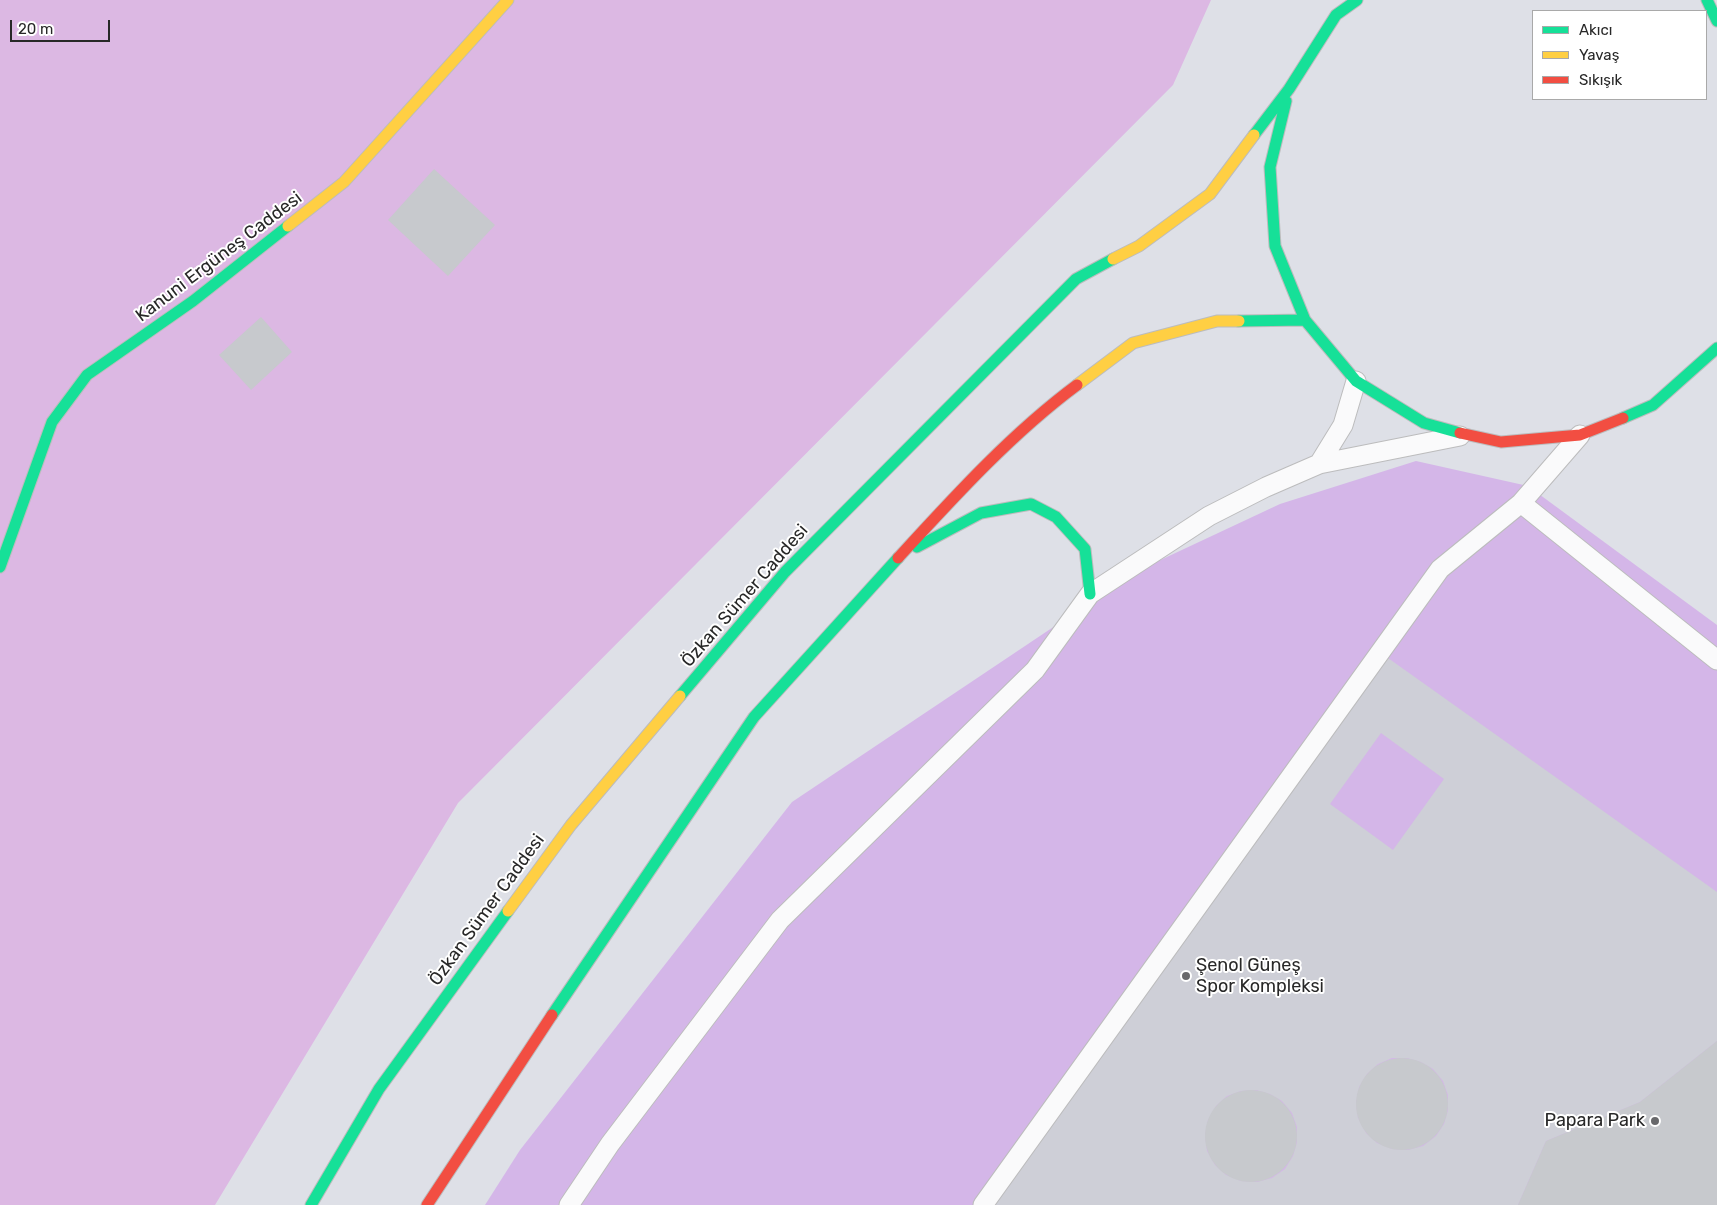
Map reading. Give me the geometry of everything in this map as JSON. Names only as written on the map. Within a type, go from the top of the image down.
[{"type":"main road","name":"Kanuni Ergüneş Caddesi","points":[[0,567],[52,422],[87,376],[193,301],[344,182],[508,0]]},
{"type":"main road","name":"Özkan Sümer Caddesi","points":[[311,1205],[379,1089],[571,825],[785,572],[1076,280],[1139,246],[1210,194],[1289,89],[1336,16],[1357,0]]},
{"type":"main road","points":[[1707,0],[1717,21]]},
{"type":"main road","points":[[1707,19],[1717,29]]},
{"type":"main road","name":"Özkan Sümer Caddesi","points":[[1289,89],[1270,167],[1276,246],[1305,320],[1356,381],[1424,423],[1466,435],[1501,442],[1580,435],[1654,405],[1717,348]]},
{"type":"main road","points":[[427,1205],[526,1054],[754,717],[942,510],[1049,406],[1133,343],[1218,321],[1305,320]]},
{"type":"main road","points":[[900,556],[981,513],[1031,504],[1056,517],[1085,549],[1090,594]]},
{"type":"lane","points":[[1319,464],[1343,425],[1356,381]]},
{"type":"lane","points":[[569,1205],[610,1144],[780,920],[1035,670],[1090,594],[1208,516],[1266,487],[1319,464],[1466,435]]},
{"type":"lane","points":[[983,1205],[1440,569],[1521,503],[1580,435]]},
{"type":"lane","points":[[1521,503],[1717,660]]},
{"type":"shaded area","points":[[0,0],[1211,0],[1173,85],[458,803],[215,1205],[0,1205]]},
{"type":"shaded area","name":"Şenol Güneş Spor Kompleksi","points":[[1416,461],[1528,486],[1717,625],[1717,1205],[485,1205],[520,1150],[792,802],[1137,571],[1280,504]]},
{"type":"shaded area","points":[[1381,653],[1717,892],[1717,1041],[1640,1102],[1546,1141],[1518,1205],[983,1205]],"holes":[[[1381,733],[1444,779],[1393,850],[1330,804]],[[1392,1058],[1407,1058],[1421,1062],[1433,1069],[1443,1081],[1448,1095],[1448,1110],[1444,1124],[1436,1136],[1423,1146],[1408,1150],[1392,1149],[1377,1143],[1366,1133],[1358,1118],[1356,1103],[1359,1087],[1367,1074],[1378,1064]],[[1256,1090],[1270,1094],[1282,1101],[1292,1113],[1297,1127],[1297,1142],[1293,1156],[1285,1169],[1272,1178],[1257,1182],[1241,1181],[1226,1175],[1215,1165],[1207,1151],[1205,1135],[1208,1120],[1216,1106],[1227,1096],[1241,1091]]]},
{"type":"building","points":[[434,169],[495,225],[448,276],[388,220]]},
{"type":"building","points":[[261,317],[292,352],[251,390],[219,355]]},
{"type":"building","name":"Papara Park","points":[[1717,1041],[1717,1205],[1518,1205],[1546,1141],[1640,1102]]},
{"type":"building","points":[[1402,1058],[1420,1062],[1435,1071],[1444,1086],[1448,1104],[1444,1122],[1435,1137],[1420,1146],[1402,1150],[1384,1146],[1369,1137],[1360,1122],[1356,1104],[1360,1086],[1369,1071],[1384,1062]]},
{"type":"building","points":[[1251,1090],[1269,1094],[1284,1103],[1293,1118],[1297,1136],[1293,1154],[1284,1169],[1269,1178],[1251,1182],[1233,1178],[1218,1169],[1209,1154],[1205,1136],[1209,1118],[1218,1103],[1233,1094]]},
{"type":"traffic: fast","points":[[1254,135],[1289,89],[1336,15],[1357,0]]},
{"type":"traffic: fast","points":[[1707,0],[1717,21]]},
{"type":"traffic: fast","points":[[1286,101],[1270,167],[1275,246],[1305,320],[1356,381],[1424,423],[1460,433]]},
{"type":"traffic: fast","points":[[0,567],[52,422],[87,375],[193,301],[288,226]]},
{"type":"traffic: fast","points":[[680,696],[785,572],[1076,279],[1113,259]]},
{"type":"traffic: fast","points":[[1239,321],[1305,320]]},
{"type":"traffic: fast","points":[[1623,418],[1653,405],[1717,348]]},
{"type":"traffic: fast","points":[[917,547],[981,513],[1031,504],[1056,517],[1085,549],[1090,594]]},
{"type":"traffic: fast","points":[[552,1015],[754,717],[898,558]]},
{"type":"traffic: fast","points":[[311,1205],[379,1089],[508,911]]},
{"type":"traffic: slow","points":[[288,226],[344,182],[508,0]]},
{"type":"traffic: slow","points":[[1113,259],[1139,246],[1210,194],[1254,135]]},
{"type":"traffic: slow","points":[[1077,385],[1133,343],[1217,321],[1239,321]]},
{"type":"traffic: slow","points":[[508,911],[571,825],[680,696]]},
{"type":"traffic: jam","points":[[898,558],[1006,445],[1077,385]]},
{"type":"traffic: jam","points":[[1460,433],[1501,442],[1580,435],[1623,418]]},
{"type":"traffic: jam","points":[[427,1205],[552,1015]]},
{"type":"place","name":"Şenol Güneş Spor Kompleksi","points":[[1186,976]]},
{"type":"place","name":"Papara Park","points":[[1655,1121]]}]
